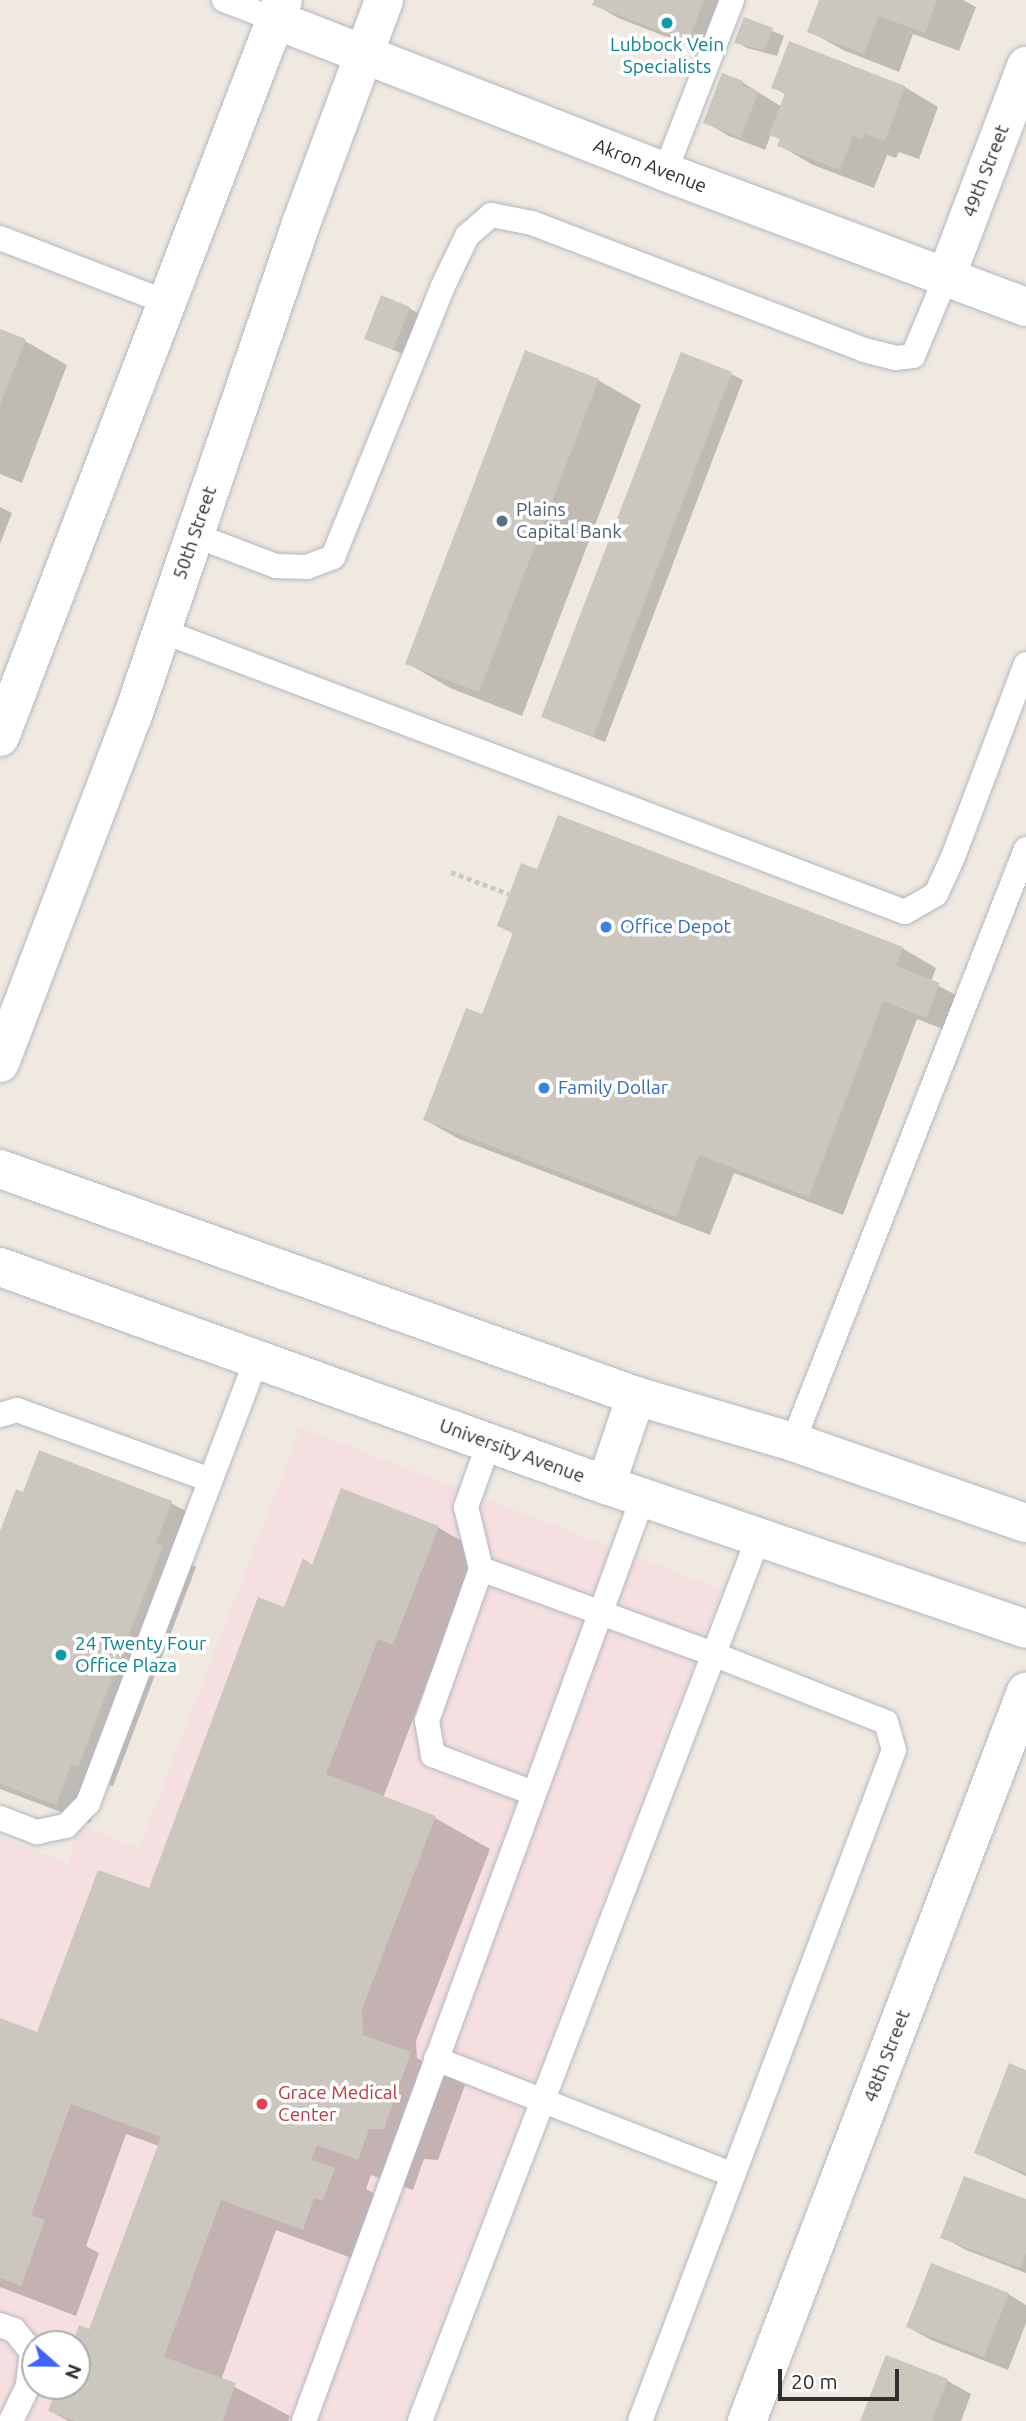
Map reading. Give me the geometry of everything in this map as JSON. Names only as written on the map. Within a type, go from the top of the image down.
[{"type":"main road","name":"50th Street","points":[[0,1063],[132,718],[302,221],[384,0]]},
{"type":"main road","name":"Akron Avenue","points":[[279,10],[363,56],[1026,307]]},
{"type":"main road","points":[[0,737],[279,10]]},
{"type":"main road","name":"49th Street","points":[[946,276],[1026,66]]},
{"type":"main road","points":[[0,1169],[636,1396],[793,1442],[1026,1523]]},
{"type":"main road","name":"University Avenue","points":[[0,1267],[606,1485],[1026,1629]]},
{"type":"main road","points":[[606,1485],[636,1396]]},
{"type":"main road","name":"48th Street","points":[[747,2421],[1026,1692]]},
{"type":"lane","points":[[224,0],[279,10]]},
{"type":"lane","points":[[665,172],[732,0]]},
{"type":"lane","points":[[194,535],[276,566],[307,567],[333,557],[442,288],[467,236],[491,215],[532,223],[864,350],[895,358],[913,356],[946,276]]},
{"type":"lane","points":[[0,238],[166,302]]},
{"type":"lane","points":[[162,631],[905,912],[936,894],[953,857],[1026,664]]},
{"type":"lane","points":[[793,1442],[1026,849]]},
{"type":"lane","points":[[0,1818],[37,1832],[66,1826],[88,1803],[257,1360]]},
{"type":"lane","points":[[0,1415],[17,1410],[210,1480]]},
{"type":"lane","points":[[489,1443],[466,1507],[481,1569],[428,1721],[433,1755],[533,1793]]},
{"type":"lane","points":[[304,2421],[643,1497]]},
{"type":"lane","points":[[421,2421],[759,1536]]},
{"type":"lane","points":[[481,1569],[713,1654],[886,1723],[894,1750],[640,2421]]},
{"type":"lane","points":[[436,2059],[733,2175]]},
{"type":"lane","points":[[0,2325],[14,2330],[32,2352],[28,2386],[11,2421]]},
{"type":"path","points":[[451,872],[509,894]]},
{"type":"shaded area","name":"Grace Medical Center","points":[[301,1428],[722,1590],[403,2421],[0,2421],[0,1837],[69,1864],[77,1823],[139,1849]]},
{"type":"building","name":"Lubbock Vein Specialists","points":[[594,0],[704,0],[688,42],[592,5]]},
{"type":"building","points":[[819,0],[937,0],[925,33],[879,16],[864,54],[807,32]]},
{"type":"building","points":[[744,17],[773,28],[765,50],[734,43]]},
{"type":"building","points":[[789,41],[905,86],[885,141],[865,134],[862,140],[853,136],[840,170],[777,146],[780,139],[769,135],[785,93],[771,88]]},
{"type":"building","points":[[722,73],[743,81],[741,85],[758,92],[741,138],[703,123]]},
{"type":"building","points":[[381,295],[410,307],[393,350],[364,339]]},
{"type":"building","points":[[0,329],[26,339],[0,405]]},
{"type":"building","name":"Plains Capital Bank","points":[[525,350],[599,379],[479,692],[405,664]]},
{"type":"building","points":[[681,352],[732,372],[593,737],[541,717]]},
{"type":"building","points":[[558,815],[903,947],[896,966],[940,983],[926,1018],[883,1001],[809,1197],[699,1155],[676,1217],[423,1120],[466,1008],[482,1014],[513,933],[497,926],[521,863],[537,869]]},
{"type":"building","name":"24 Twenty Four Office Plaza","points":[[39,1450],[172,1501],[156,1543],[163,1546],[78,1767],[71,1765],[56,1805],[0,1784],[0,1531],[16,1489],[23,1492]]},
{"type":"building","points":[[341,1488],[439,1526],[393,1645],[378,1639],[326,1774],[436,1816],[362,2009],[363,2035],[411,2052],[384,2129],[369,2129],[358,2160],[317,2145],[311,2160],[335,2168],[323,2201],[314,2198],[303,2230],[221,2200],[164,2357],[236,2383],[223,2421],[74,2421],[48,2411],[52,2400],[91,2400],[91,2330],[77,2330],[79,2325],[89,2329],[161,2137],[71,2104],[31,2215],[45,2220],[21,2286],[0,2278],[0,2018],[37,2032],[98,1870],[149,1888],[258,1597],[284,1607],[303,1558],[312,1565]]},
{"type":"building","points":[[1009,2063],[1026,2070],[1026,2173],[974,2153]]},
{"type":"building","points":[[964,2176],[1026,2199],[1026,2254],[1021,2268],[940,2238]]},
{"type":"building","points":[[931,2263],[1009,2293],[984,2357],[906,2327]]},
{"type":"building","points":[[886,2355],[948,2379],[932,2421],[860,2421]]},
{"type":"place","name":"Lubbock Vein Specialists","points":[[667,23]]},
{"type":"place","name":"Plains Capital Bank","points":[[502,521]]},
{"type":"place","name":"Office Depot","points":[[606,927]]},
{"type":"place","name":"Family Dollar","points":[[544,1088]]},
{"type":"place","name":"24 Twenty Four Office Plaza","points":[[61,1655]]},
{"type":"place","name":"Grace Medical Center","points":[[262,2104]]}]
